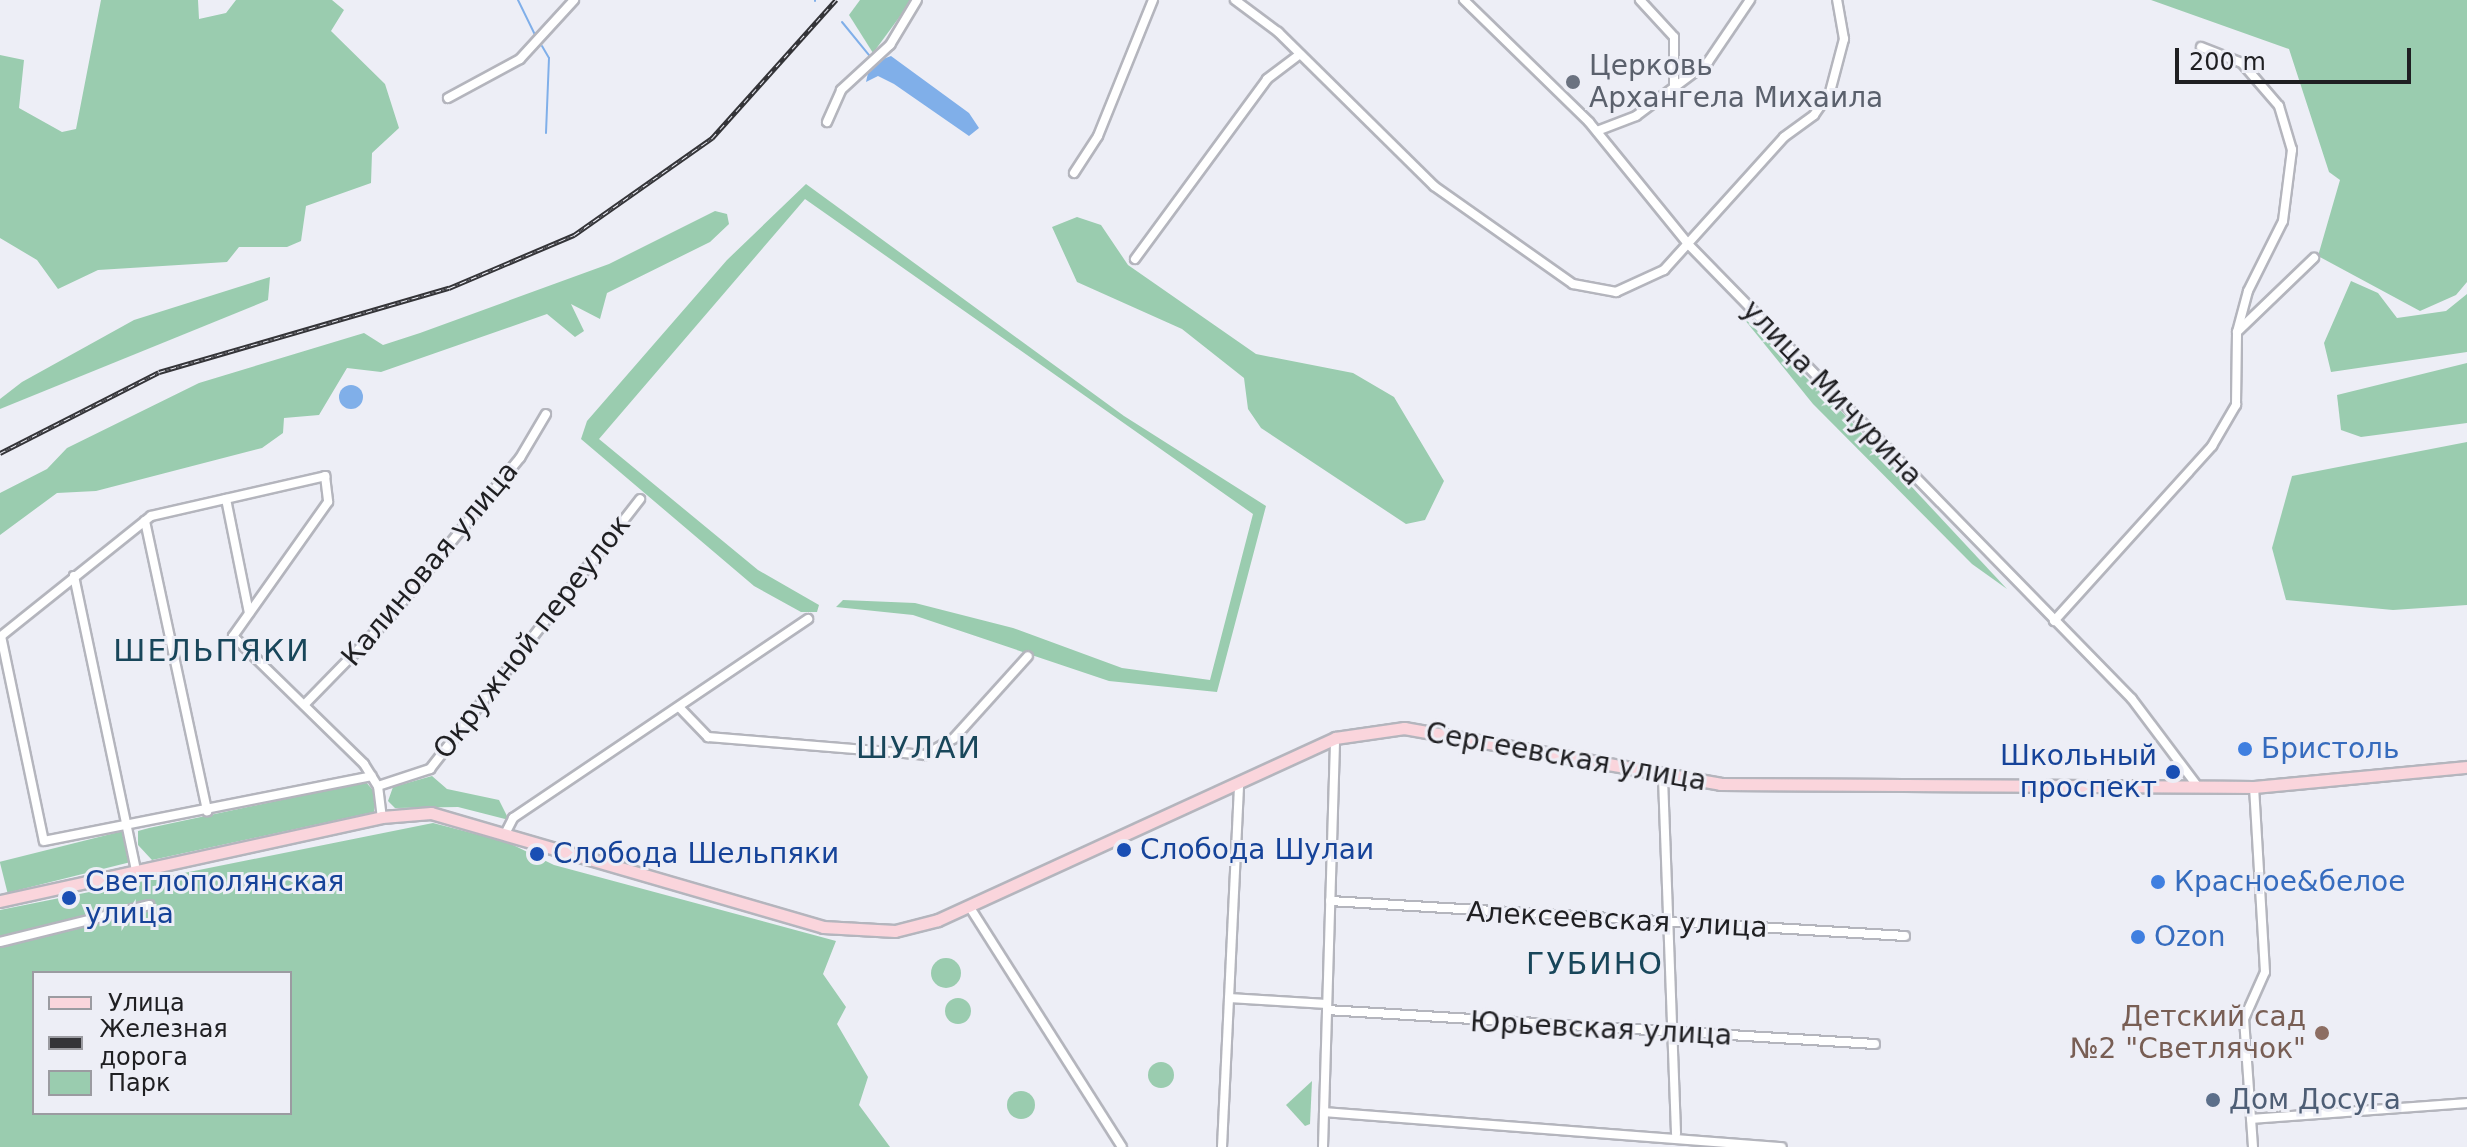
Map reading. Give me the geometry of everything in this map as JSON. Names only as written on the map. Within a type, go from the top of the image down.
[{"type":"street","points":[[448,98],[513,65],[574,0]]},
{"type":"street","points":[[827,122],[856,71],[890,45],[917,0]]},
{"type":"street","points":[[1074,173],[1098,136],[1153,0]]},
{"type":"street","points":[[1235,0],[1299,55],[1434,186],[1573,284],[1616,292],[1637,286],[1689,245],[1830,92],[1844,39],[1837,0]]},
{"type":"street","name":"улица Мичурина","points":[[1464,0],[1597,131],[1689,245],[2132,699],[2198,787]]},
{"type":"street","points":[[1640,0],[1674,37],[1673,87]]},
{"type":"street","points":[[1597,131],[1636,116],[1708,62],[1750,0]]},
{"type":"street","points":[[2054,621],[2212,446],[2236,405],[2237,332],[2248,291],[2283,221],[2292,150],[2279,106],[2260,77],[2231,56],[2201,47]]},
{"type":"street","points":[[1135,259],[1267,79],[1299,55]]},
{"type":"street","points":[[2237,332],[2314,258]]},
{"type":"street","name":"Калиновая улица","points":[[304,705],[389,618],[520,458],[546,414]]},
{"type":"street","points":[[372,776],[128,827],[44,841],[1,637],[145,521],[325,476],[328,502],[233,636],[372,776],[378,786],[382,817]]},
{"type":"street","points":[[226,499],[249,613]]},
{"type":"street","name":"Окружной переулок","points":[[378,786],[430,769],[640,499]]},
{"type":"street","points":[[145,521],[207,811]]},
{"type":"street","points":[[74,576],[136,870]]},
{"type":"street","points":[[505,834],[513,818],[808,619]]},
{"type":"street","points":[[679,707],[708,737],[925,755],[954,738],[1028,656]]},
{"type":"street","name":"Сергеевская улица","points":[[0,901],[382,817],[431,813],[856,933],[909,928],[969,906],[1335,738],[1404,728],[1663,778],[1942,787],[2254,787],[2467,767]]},
{"type":"street","points":[[1323,1147],[1335,738]]},
{"type":"street","points":[[1663,778],[1677,1033],[1676,1134]]},
{"type":"street","points":[[1222,1147],[1239,782]]},
{"type":"street","points":[[2253,1147],[2244,1014],[2265,972],[2254,787]]},
{"type":"street","name":"Алексеевская улица","points":[[1330,901],[1905,936]]},
{"type":"street","points":[[0,942],[150,905]]},
{"type":"street","points":[[969,906],[1122,1147]]},
{"type":"street","name":"Юрьевская улица","points":[[1229,998],[1677,1033],[1875,1044]]},
{"type":"street","points":[[2251,1119],[2467,1103]]},
{"type":"street","points":[[1324,1112],[1676,1134],[1782,1147]]},
{"type":"green space","points":[[101,0],[198,0],[199,19],[226,13],[236,0],[332,0],[344,10],[331,31],[385,84],[399,128],[372,153],[371,183],[306,206],[301,241],[287,247],[239,247],[227,262],[98,270],[58,289],[37,260],[0,238],[0,55],[24,60],[19,108],[62,132],[76,129]]},
{"type":"green space","points":[[860,0],[912,0],[873,53],[849,15]]},
{"type":"green space","points":[[2151,0],[2467,0],[2467,282],[2456,295],[2420,311],[2318,256],[2340,180],[2329,172],[2289,49]]},
{"type":"green space","points":[[806,184],[1124,416],[1266,506],[1217,692],[1109,681],[913,615],[836,607],[843,600],[915,603],[1013,628],[1122,668],[1210,680],[1253,514],[805,199],[599,439],[758,570],[819,605],[817,612],[801,612],[754,586],[581,439],[587,421],[727,260]]},
{"type":"green space","points":[[715,211],[727,214],[729,224],[710,242],[607,293],[600,319],[571,304],[584,331],[575,337],[547,314],[381,372],[347,368],[319,415],[284,418],[283,433],[262,448],[96,491],[57,493],[0,535],[0,493],[47,469],[67,448],[199,383],[364,333],[383,345],[420,333],[609,264]]},
{"type":"green space","points":[[1077,217],[1101,225],[1128,265],[1256,354],[1353,373],[1394,397],[1444,481],[1425,520],[1406,524],[1261,428],[1248,409],[1244,378],[1182,329],[1077,282],[1052,227]]},
{"type":"green space","points":[[270,277],[268,300],[0,409],[0,399],[22,382],[134,320]]},
{"type":"green space","points":[[2351,281],[2378,293],[2397,318],[2446,311],[2467,294],[2467,352],[2331,372],[2324,343]]},
{"type":"green space","points":[[1740,314],[1841,411],[2007,589],[1972,564],[1813,404]]},
{"type":"green space","points":[[2467,363],[2467,423],[2361,437],[2341,430],[2337,395]]},
{"type":"green space","points":[[2467,442],[2467,605],[2393,610],[2286,600],[2272,548],[2292,476]]},
{"type":"green space","points":[[432,776],[447,789],[499,800],[509,820],[458,807],[395,808],[388,801],[393,787]]},
{"type":"green space","points":[[366,782],[376,794],[374,812],[152,860],[138,845],[138,831]]},
{"type":"green space","points":[[433,823],[507,842],[554,865],[836,941],[823,974],[846,1007],[837,1024],[868,1077],[859,1105],[890,1147],[0,1147],[0,910]]},
{"type":"green space","points":[[123,831],[131,862],[8,893],[0,862]]},
{"type":"green space","points":[[946,958],[957,962],[961,973],[957,984],[946,988],[935,984],[931,973],[935,962]]},
{"type":"green space","points":[[958,998],[967,1002],[971,1011],[967,1020],[958,1024],[949,1020],[945,1011],[949,1002]]},
{"type":"green space","points":[[1161,1062],[1170,1066],[1174,1075],[1170,1084],[1161,1088],[1152,1084],[1148,1075],[1152,1066]]},
{"type":"green space","points":[[1312,1081],[1310,1124],[1305,1126],[1286,1105]]},
{"type":"green space","points":[[1021,1091],[1031,1095],[1035,1105],[1031,1115],[1021,1119],[1011,1115],[1007,1105],[1011,1095]]},
{"type":"water","points":[[891,56],[969,113],[979,128],[969,136],[894,84],[878,76],[866,82],[870,64]]},
{"type":"water","points":[[351,385],[360,388],[363,397],[360,406],[351,409],[342,406],[339,397],[342,388]]},
{"type":"waterway","points":[[518,0],[535,35]]},
{"type":"waterway","points":[[842,22],[869,55]]},
{"type":"waterway","points":[[542,46],[549,58],[546,133]]},
{"type":"railway","points":[[0,453],[159,372],[449,288],[574,235],[712,138],[836,0]]},
{"type":"place","name":"Церковь Архангела Михаила","points":[[1573,82]]},
{"type":"place","name":"Бристоль","points":[[2245,749]]},
{"type":"place","name":"Школьный проспект","points":[[2173,772]]},
{"type":"place","name":"Слобода Шулаи","points":[[1124,850]]},
{"type":"place","name":"Слобода Шельпяки","points":[[537,854]]},
{"type":"place","name":"Красное&белое","points":[[2158,882]]},
{"type":"place","name":"Светлополянская улица","points":[[69,898]]},
{"type":"place","name":"Ozon","points":[[2138,937]]},
{"type":"place","name":"Детский сад №2 \"Светлячок\"","points":[[2322,1033]]},
{"type":"place","name":"Дом Досуга","points":[[2213,1100]]},
{"type":"district","name":"ШЕЛЬПЯКИ","points":[[212,651]]},
{"type":"district","name":"ШУЛАИ","points":[[919,748]]},
{"type":"district","name":"ГУБИНО","points":[[1595,964]]}]
